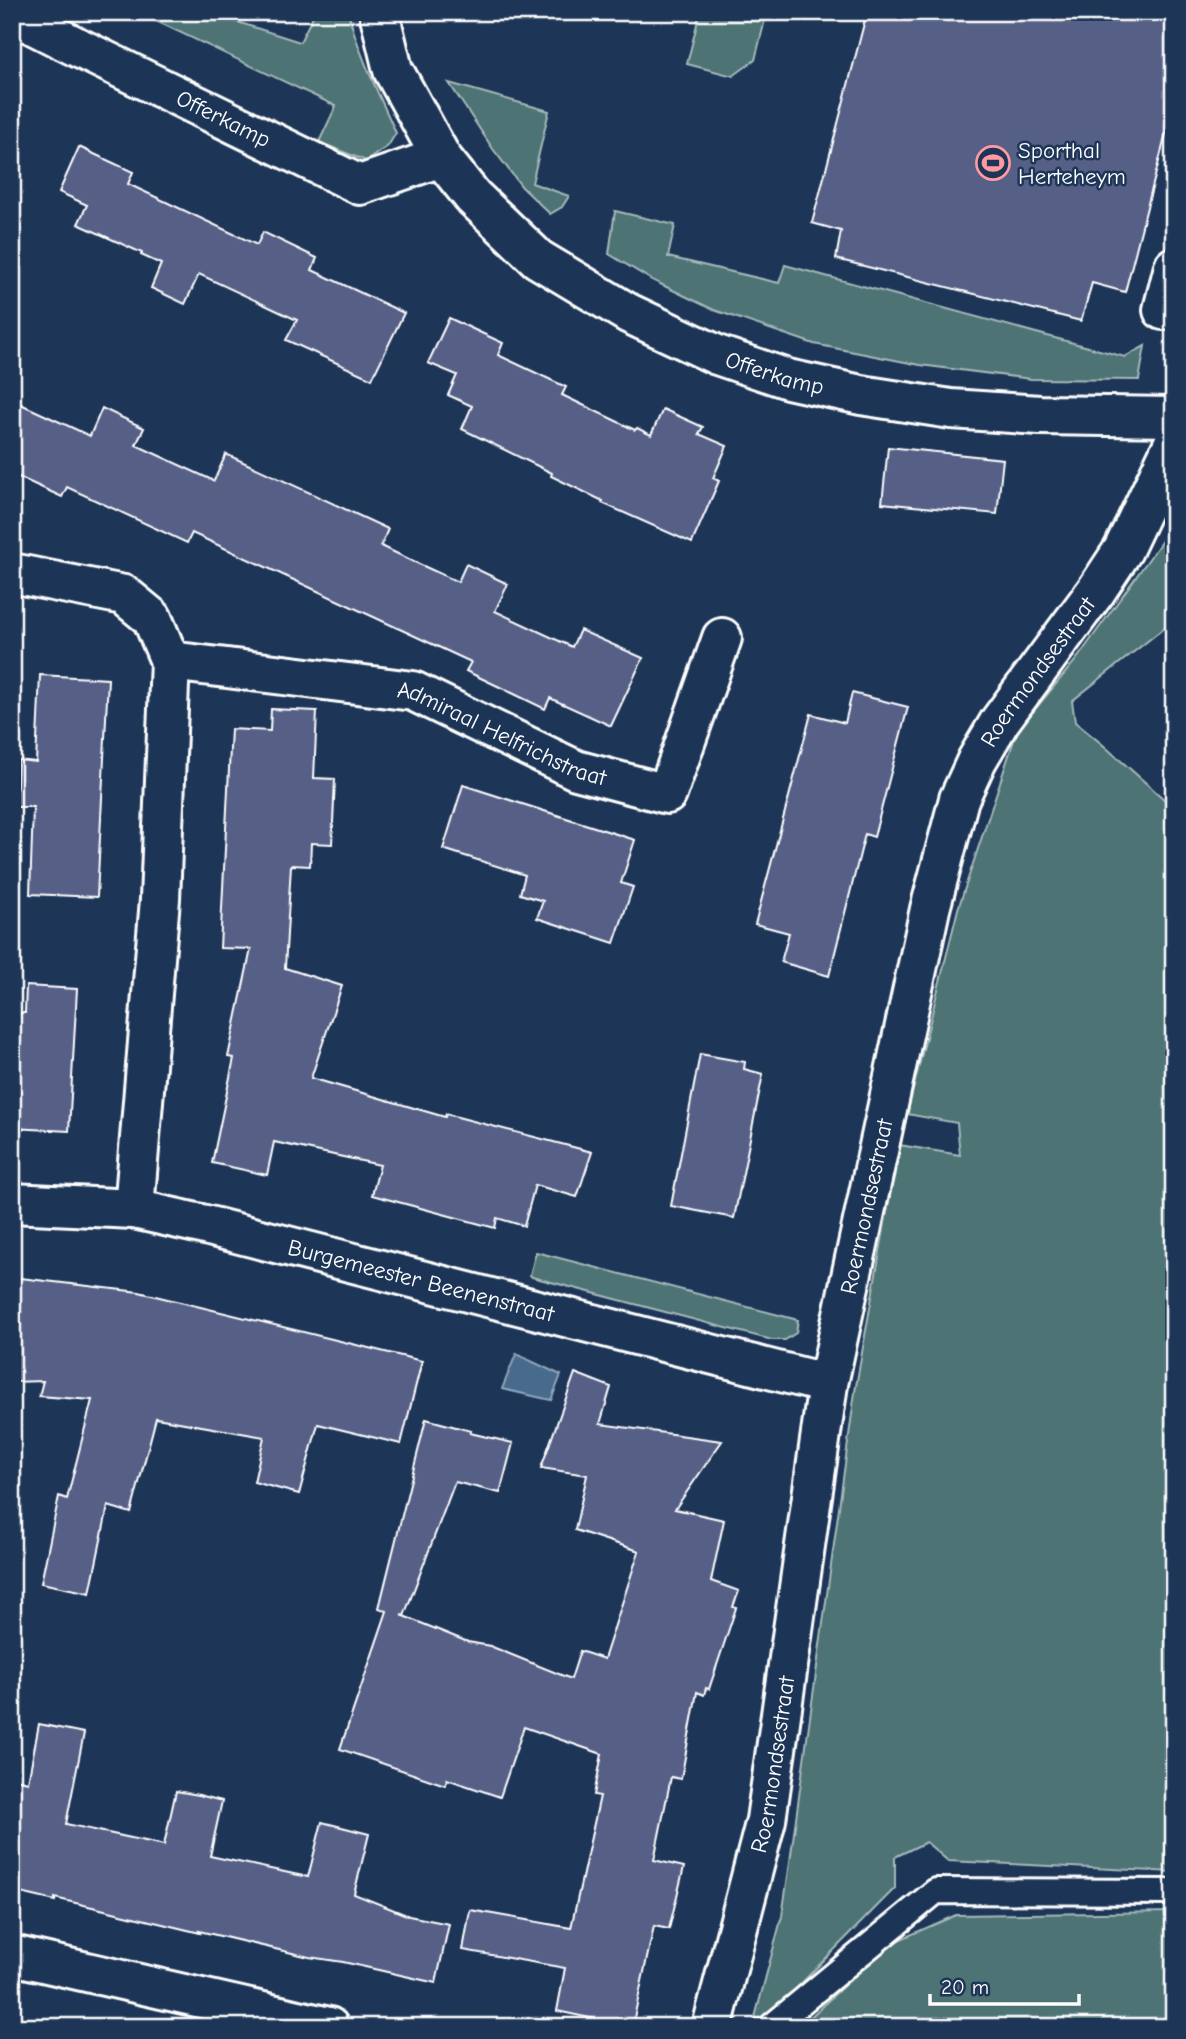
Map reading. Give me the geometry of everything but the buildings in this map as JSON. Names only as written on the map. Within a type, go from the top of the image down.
[{"type":"street","name":"Offerkamp","points":[[379,12],[393,70],[440,158],[473,197],[538,259],[628,313],[718,355],[788,379],[860,395],[951,409],[1040,415],[1174,417]]},
{"type":"street","name":"Offerkamp","points":[[12,14],[360,185],[440,158]]},
{"type":"street","points":[[1163,310],[1174,267]]},
{"type":"street","name":"Roermondsestraat","points":[[712,2027],[766,1820],[828,1384],[930,909],[959,799],[977,760],[1000,721],[1123,550],[1174,443]]},
{"type":"street","points":[[12,573],[124,595],[152,618],[170,661],[160,899],[134,1209]]},
{"type":"street","name":"Admiraal Helfrichstraat","points":[[170,661],[413,691],[576,770],[667,794],[722,638]]},
{"type":"street","name":"Burgemeester Beenenstraat","points":[[12,1203],[134,1209],[828,1384]]},
{"type":"street","points":[[12,1955],[329,2027]]},
{"type":"lane","points":[[771,2027],[936,1891],[1174,1892]]},
{"type":"green space","points":[[137,12],[206,12],[300,42],[315,12],[348,12],[363,58],[396,133],[388,146],[366,161],[319,142],[336,106]]},
{"type":"green space","points":[[700,12],[767,12],[755,60],[733,76],[687,64]]},
{"type":"green space","points":[[449,83],[549,111],[532,183],[569,196],[562,207],[550,214],[522,187]]},
{"type":"green space","points":[[615,211],[675,225],[668,257],[779,283],[785,265],[1125,357],[1145,346],[1139,380],[1031,379],[920,365],[814,344],[714,310],[652,280],[609,254]]},
{"type":"green space","points":[[1174,524],[1174,620],[1072,701],[1075,722],[1174,808],[1174,1872],[948,1861],[926,1842],[895,1857],[895,1888],[774,2011],[754,2021],[782,1916],[855,1392],[899,1145],[960,1155],[957,1123],[907,1114],[958,909],[1017,731],[1076,660]]},
{"type":"green space","points":[[536,1252],[798,1320],[796,1333],[785,1340],[772,1340],[532,1277],[530,1275]]},
{"type":"green space","points":[[1174,1912],[1174,2027],[800,2027],[887,1945],[956,1915]]},
{"type":"water","points":[[516,1354],[561,1375],[551,1400],[502,1389]]},
{"type":"place","name":"Sporthal Herteheym","points":[[993,163]]}]
